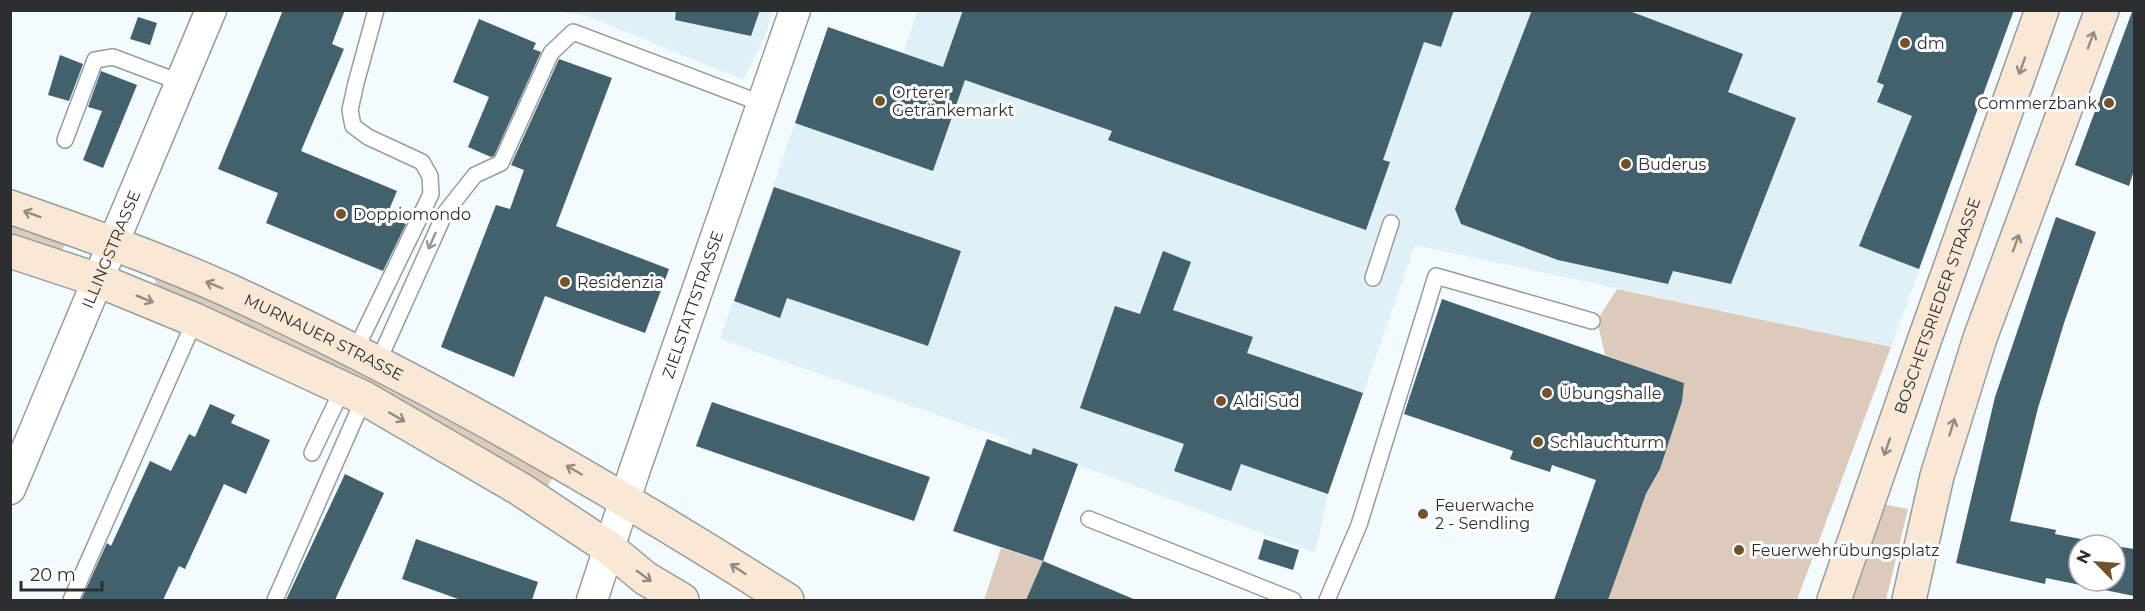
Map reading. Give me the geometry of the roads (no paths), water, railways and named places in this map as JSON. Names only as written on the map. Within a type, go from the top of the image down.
[{"type":"main road","name":"BOSCHETSRIEDER STRASSE","points":[[1834,600],[2042,10]]},
{"type":"main road","points":[[1909,600],[1937,476],[1980,338],[2102,10]]},
{"type":"main road","name":"MURNAUER STRASSE","points":[[10,207],[114,244],[228,291],[366,357],[625,499],[787,600]]},
{"type":"main road","points":[[10,251],[98,280],[195,320],[353,393],[520,489],[600,575],[645,578],[682,600]]},
{"type":"street","name":"ILLINGSTRASSE","points":[[10,489],[211,10]]},
{"type":"street","name":"ZIELSTATTSTRASSE","points":[[600,575],[795,10]]},
{"type":"lane","points":[[366,357],[431,194],[430,176],[422,162],[368,137],[353,126],[350,110],[376,10]]},
{"type":"lane","points":[[366,357],[445,213],[475,175],[501,163],[551,53],[573,32],[763,104]]},
{"type":"lane","points":[[65,140],[95,60],[113,57],[182,83]]},
{"type":"lane","points":[[1372,278],[1391,224]]},
{"type":"lane","points":[[1327,600],[1359,525],[1436,276],[1592,321]]},
{"type":"lane","points":[[71,600],[195,320]]},
{"type":"lane","points":[[312,453],[353,393]]},
{"type":"lane","points":[[275,600],[353,393]]},
{"type":"lane","points":[[1089,519],[1293,600]]},
{"type":"place","name":"dm","points":[[1905,43]]},
{"type":"place","name":"Orterer Getränkemarkt","points":[[880,101]]},
{"type":"place","name":"Commerzbank","points":[[2109,103]]},
{"type":"place","name":"Buderus","points":[[1626,164]]},
{"type":"place","name":"Doppiomondo","points":[[341,214]]},
{"type":"place","name":"Residenzia","points":[[565,282]]},
{"type":"place","name":"Übungshalle","points":[[1547,393]]},
{"type":"place","name":"Aldi Süd","points":[[1221,401]]},
{"type":"place","name":"Schlauchturm","points":[[1538,442]]},
{"type":"place","name":"Feuerwache 2 - Sendling","points":[[1423,514]]},
{"type":"place","name":"Feuerwehrübungsplatz","points":[[1739,550]]}]
